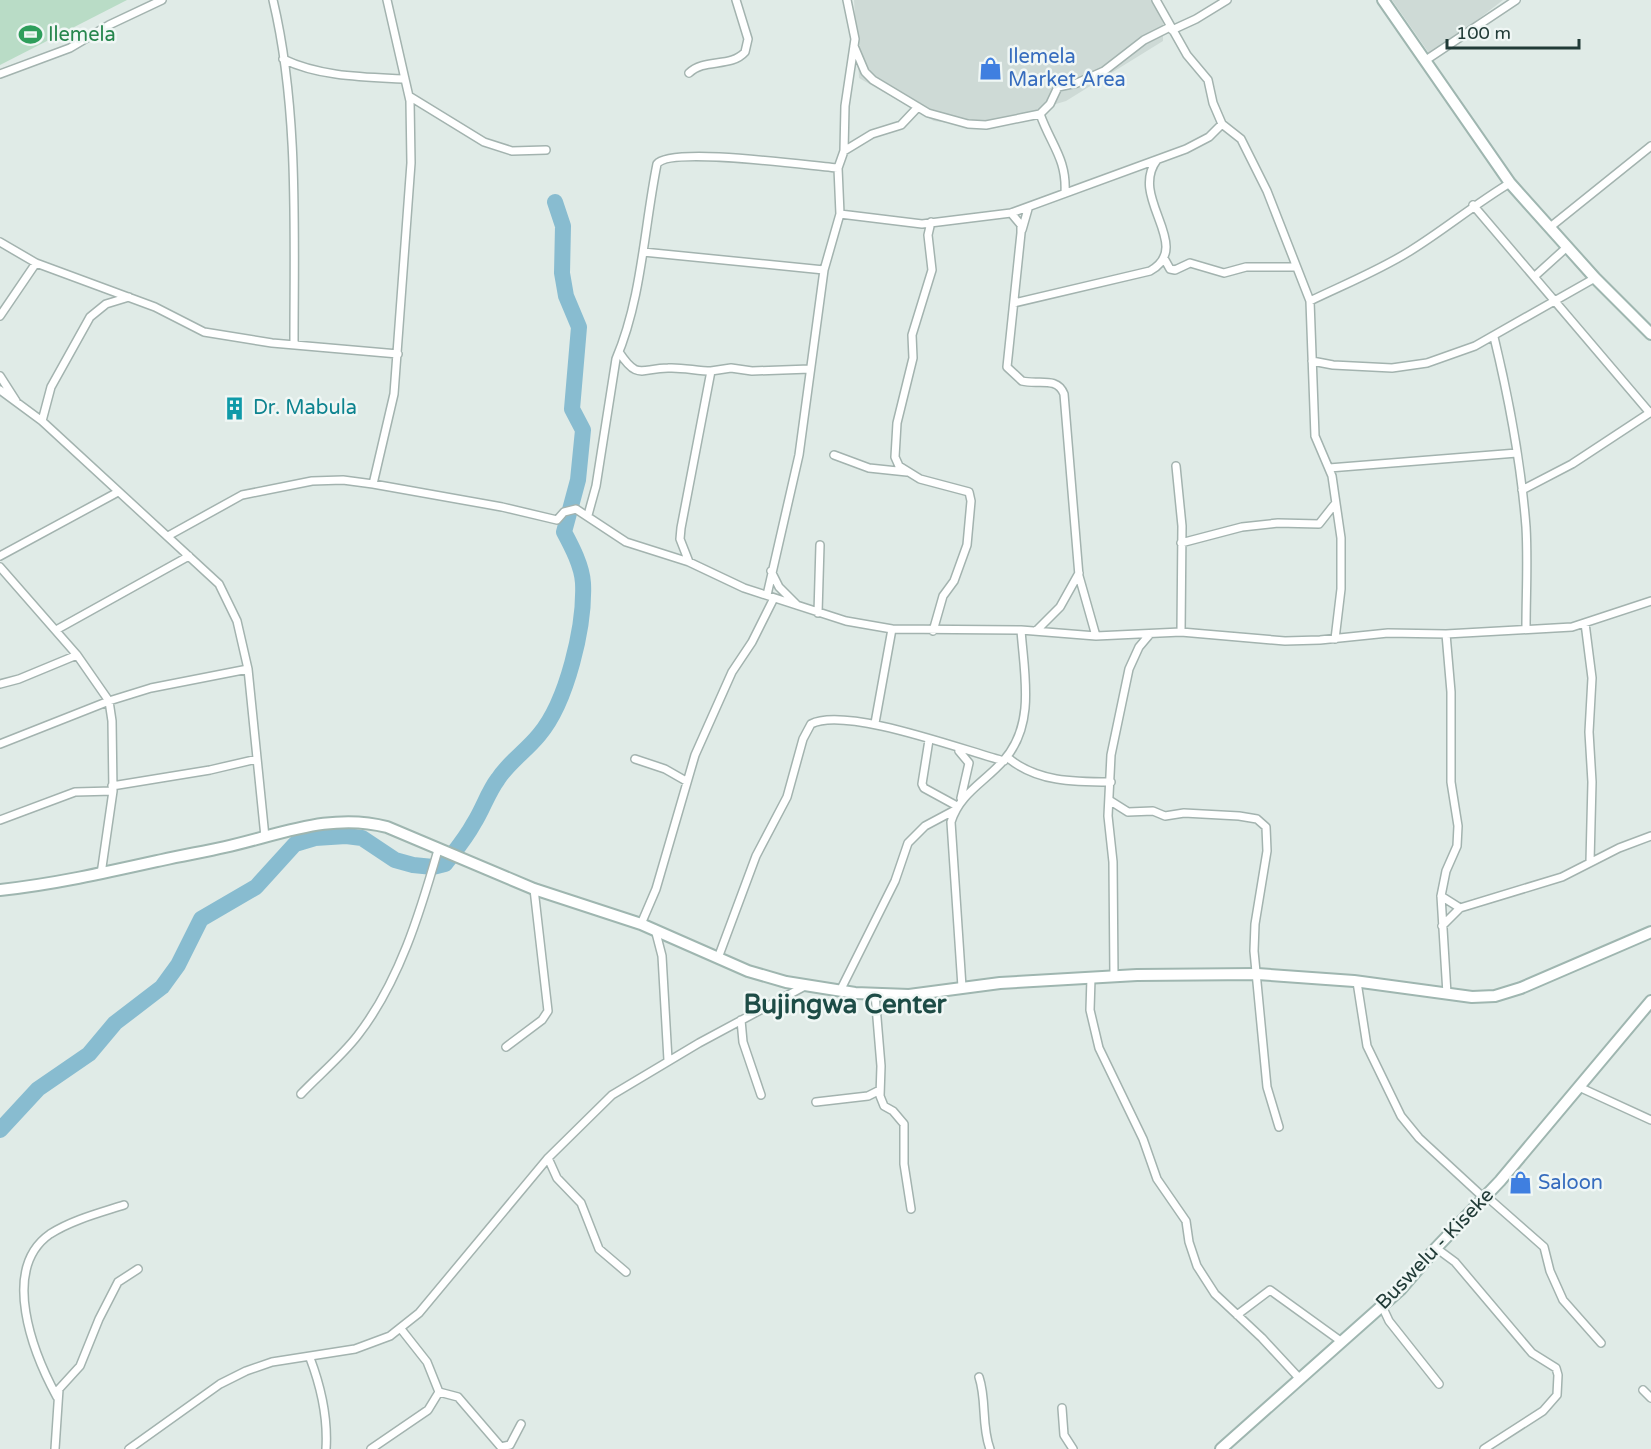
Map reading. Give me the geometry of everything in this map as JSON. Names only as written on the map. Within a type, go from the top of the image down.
[{"type":"street","points":[[0,74],[70,48],[109,25],[162,0]]},
{"type":"street","points":[[273,0],[285,75],[296,234],[294,343]]},
{"type":"street","points":[[373,484],[394,394],[411,164],[409,96],[387,0]]},
{"type":"street","points":[[688,73],[697,65],[735,59],[745,52],[748,39],[736,0]]},
{"type":"street","points":[[641,924],[656,889],[682,804],[686,781],[732,672],[752,642],[770,597],[771,572],[799,455],[824,270],[840,214],[838,168],[844,151],[845,106],[854,46],[854,24],[847,0]]},
{"type":"street","points":[[1156,0],[1171,29],[1208,80],[1222,124],[1241,139],[1267,191],[1310,301],[1315,436],[1329,468],[1339,526],[1341,561],[1335,639]]},
{"type":"street","points":[[854,46],[865,72],[918,107],[942,118],[968,124],[986,125],[1040,114],[1050,104],[1058,87],[1077,83],[1104,71],[1144,40],[1196,20],[1227,0]]},
{"type":"street","points":[[1383,0],[1510,183],[1595,278],[1651,334]]},
{"type":"street","points":[[1426,60],[1516,0]]},
{"type":"street","points":[[283,59],[298,66],[360,77],[405,79]]},
{"type":"street","points":[[285,75],[298,66]]},
{"type":"street","points":[[409,96],[484,142],[512,151],[546,150]]},
{"type":"street","points":[[844,151],[872,134],[901,124],[918,107]]},
{"type":"street","points":[[1040,114],[1048,137],[1064,166],[1065,193]]},
{"type":"street","points":[[840,214],[872,219],[931,222],[1028,209],[1065,193],[1157,160],[1209,137],[1222,124]]},
{"type":"street","points":[[1549,228],[1651,146]]},
{"type":"street","points":[[588,515],[619,352],[643,252],[651,189],[657,164],[663,158],[703,155],[838,168]]},
{"type":"street","points":[[1157,160],[1148,178],[1166,245],[1165,260],[1170,269],[1175,270],[1190,263],[1224,273],[1246,267],[1295,267]]},
{"type":"street","points":[[1310,301],[1359,279],[1411,251],[1473,205],[1510,183]]},
{"type":"street","points":[[1473,205],[1650,412],[1572,464],[1522,490]]},
{"type":"street","points":[[1021,233],[1028,209]]},
{"type":"street","points":[[1011,213],[1021,225],[1021,233],[1007,367],[1022,381],[1059,385],[1066,400],[1079,573],[1096,636]]},
{"type":"street","points":[[931,222],[928,236],[932,270],[912,335],[913,357],[895,441],[895,457],[898,466],[907,472],[933,483],[966,490],[971,494],[964,555],[954,580],[943,596],[933,631]]},
{"type":"street","points":[[0,242],[36,263],[129,297],[204,332],[272,343],[294,343],[398,354]]},
{"type":"street","points":[[1534,276],[1567,247]]},
{"type":"street","points":[[643,252],[824,270]]},
{"type":"street","points":[[1014,303],[1150,272],[1165,260]]},
{"type":"street","points":[[0,316],[36,263]]},
{"type":"street","points":[[1312,361],[1333,365],[1407,368],[1456,354],[1494,337],[1515,322],[1556,303],[1595,278]]},
{"type":"street","points":[[42,421],[51,387],[90,317],[106,304],[129,297]]},
{"type":"street","points":[[1494,337],[1508,399],[1522,490],[1527,558],[1526,628]]},
{"type":"street","points":[[619,352],[634,369],[644,372],[666,368],[711,371],[731,368],[752,371],[810,369]]},
{"type":"street","points":[[689,562],[680,540],[681,528],[711,371]]},
{"type":"street","points":[[0,376],[11,389],[17,403]]},
{"type":"street","points":[[1,392],[42,421],[219,584],[237,621],[248,669],[265,837]]},
{"type":"street","points":[[1329,468],[1517,453]]},
{"type":"street","points":[[834,455],[869,468],[907,472]]},
{"type":"street","points":[[1176,466],[1181,543],[1181,632]]},
{"type":"street","points":[[168,536],[242,495],[312,481],[343,480],[502,507],[556,520],[570,509],[588,515],[626,542],[689,562],[744,588],[846,621],[892,629],[1021,630],[1096,636],[1181,632],[1286,641],[1335,639],[1388,633],[1446,634],[1526,628],[1550,629],[1585,623],[1651,601]]},
{"type":"street","points":[[0,556],[84,508],[118,492]]},
{"type":"street","points":[[1181,543],[1242,527],[1278,523],[1319,524],[1334,505]]},
{"type":"street","points":[[818,613],[820,545]]},
{"type":"street","points":[[56,630],[189,555]]},
{"type":"street","points":[[0,567],[77,655],[109,701],[112,721],[112,788],[101,874]]},
{"type":"street","points":[[771,572],[779,587],[798,607]]},
{"type":"street","points":[[1036,631],[1059,607],[1079,573]]},
{"type":"street","points":[[1585,623],[1592,678],[1589,732],[1592,782],[1590,862]]},
{"type":"street","points":[[875,723],[892,629]]},
{"type":"street","points":[[840,991],[895,881],[908,843],[925,826],[958,806],[1005,759],[1023,722],[1026,708],[1021,630]]},
{"type":"street","points":[[1114,977],[1113,862],[1108,829],[1114,737],[1129,669],[1139,647],[1150,634]]},
{"type":"street","points":[[1446,634],[1451,692],[1451,782],[1458,826],[1457,846],[1446,871],[1441,896],[1447,994]]},
{"type":"street","points":[[0,684],[19,679],[77,655]]},
{"type":"street","points":[[0,744],[109,701],[151,688],[248,669]]},
{"type":"street","points":[[718,958],[756,856],[786,797],[806,731],[811,724],[823,720],[875,723],[958,750],[1005,759],[1042,777],[1111,782]]},
{"type":"street","points":[[928,740],[922,784],[924,788],[958,806]]},
{"type":"street","points":[[958,750],[969,764],[951,837],[962,987]]},
{"type":"street","points":[[0,820],[75,792],[112,788],[257,759]]},
{"type":"street","points":[[635,759],[665,769],[686,781]]},
{"type":"street","points":[[1109,800],[1128,812],[1153,811],[1165,816],[1208,814],[1257,819],[1264,822],[1267,851],[1254,924],[1267,1087],[1279,1127]]},
{"type":"street","points":[[1,887],[40,886],[327,823],[368,822],[387,827],[534,889],[655,929],[766,977],[807,986],[875,994],[909,994],[962,987],[1091,978],[1257,974],[1357,982],[1447,994],[1495,996],[1521,988],[1651,932]]},
{"type":"street","points":[[1442,926],[1460,908],[1562,877],[1590,862],[1651,836]]},
{"type":"street","points":[[301,1094],[358,1035],[384,994],[414,928],[438,850]]},
{"type":"street","points":[[506,1047],[542,1020],[548,1011],[534,889]]},
{"type":"street","points":[[1441,896],[1460,908]]},
{"type":"street","points":[[655,929],[662,956],[669,1060]]},
{"type":"street","points":[[1091,978],[1090,1010],[1100,1048],[1143,1139],[1157,1179],[1186,1221],[1189,1242],[1197,1266],[1215,1294],[1300,1379]]},
{"type":"street","points":[[1357,982],[1368,1046],[1401,1116],[1419,1138],[1544,1248],[1550,1271],[1563,1300],[1601,1343]]},
{"type":"street","points":[[129,1449],[220,1384],[246,1371],[272,1362],[310,1358],[375,1343],[400,1329],[425,1306],[548,1158],[612,1095],[669,1060],[807,986]]},
{"type":"street","points":[[875,994],[881,1066],[879,1090],[884,1106],[901,1118],[904,1124],[904,1164],[911,1209]]},
{"type":"street","name":"Buswelu - Kiseke","points":[[1221,1449],[1401,1289],[1485,1197],[1651,1001]]},
{"type":"street","points":[[741,1020],[743,1042],[761,1095]]},
{"type":"street","points":[[1579,1087],[1651,1120]]},
{"type":"street","points":[[816,1102],[868,1096],[879,1090]]},
{"type":"street","points":[[548,1158],[557,1178],[581,1203],[599,1249],[626,1272]]},
{"type":"street","points":[[57,1397],[42,1370],[29,1336],[22,1295],[24,1265],[36,1246],[50,1234],[123,1205]]},
{"type":"street","points":[[1436,1248],[1455,1262],[1526,1346],[1556,1368],[1558,1376],[1557,1395],[1543,1412],[1484,1449]]},
{"type":"street","points":[[55,1449],[59,1389],[76,1372],[86,1356],[99,1319],[118,1282],[138,1269]]},
{"type":"street","points":[[1238,1315],[1270,1290],[1342,1342]]},
{"type":"street","points":[[1382,1306],[1389,1321],[1439,1384]]},
{"type":"street","points":[[400,1329],[427,1362],[439,1392]]},
{"type":"street","points":[[310,1358],[320,1387],[326,1422],[326,1449]]},
{"type":"street","points":[[979,1377],[985,1401],[983,1417],[985,1435],[990,1449]]},
{"type":"street","points":[[1643,1390],[1651,1398]]},
{"type":"street","points":[[439,1392],[458,1396],[501,1447],[510,1445],[521,1424]]},
{"type":"street","points":[[371,1449],[428,1410],[439,1392]]},
{"type":"street","points":[[1062,1408],[1064,1435],[1073,1449]]},
{"type":"shaded area","name":"Ilemela Market Area","points":[[854,0],[1154,0],[1163,23],[1163,41],[1066,101],[1013,117],[963,125],[934,121],[859,78]]},
{"type":"shaded area","points":[[1392,0],[1503,0],[1431,56]]},
{"type":"green space","name":"Ilemela","points":[[0,0],[127,0],[0,65]]},
{"type":"waterway","points":[[0,1130],[38,1089],[89,1054],[115,1023],[162,987],[178,965],[201,919],[256,887],[295,844],[315,838],[346,836],[362,838],[395,860],[433,867],[445,864],[467,834],[502,773],[534,741],[549,721],[566,684],[572,663],[583,601],[581,570],[564,532],[578,480],[583,430],[572,409],[579,327],[566,296],[562,273],[563,226],[555,202]]},
{"type":"place","name":"Ilemela","points":[[30,35]]},
{"type":"place","name":"Ilemela Market Area","points":[[990,68]]},
{"type":"place","name":"Dr. Mabula","points":[[235,408]]},
{"type":"place","name":"Saloon","points":[[1520,1183]]},
{"type":"district","name":"Bujingwa Center","points":[[845,1004]]}]
